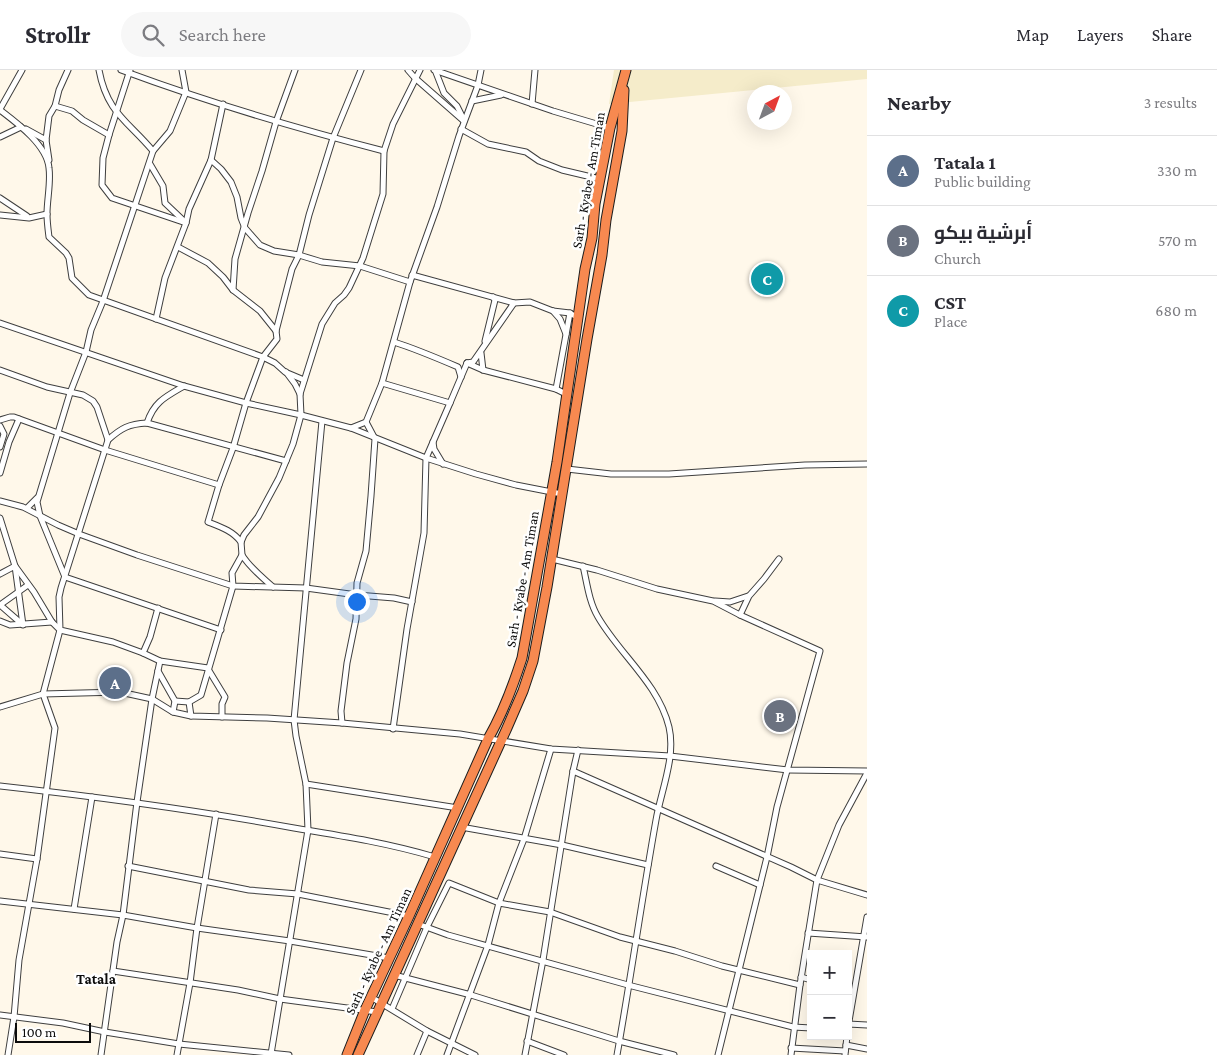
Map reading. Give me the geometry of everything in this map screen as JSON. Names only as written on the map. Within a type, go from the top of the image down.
[{"type":"highway","name":"Sarh - Kyabe - Am Timan","points":[[346,1055],[488,739],[497,724],[522,658],[551,492],[585,269],[592,238],[595,204],[610,128],[625,74]]},
{"type":"highway","name":"Sarh - Kyabe - Am Timan","points":[[358,1055],[394,975],[422,925],[429,900],[501,742],[523,691],[533,661],[552,559],[622,131],[625,74]]},
{"type":"street","points":[[22,70],[0,110],[21,127],[40,147],[49,166]]},
{"type":"street","points":[[68,70],[59,90],[55,106],[49,116],[46,140],[49,166],[47,214],[49,237],[69,258],[72,278],[89,295],[103,301],[263,357],[275,363],[295,384],[300,394]]},
{"type":"street","points":[[99,70],[109,101],[117,114],[153,151]]},
{"type":"street","points":[[121,70],[162,86],[186,92],[276,122],[384,151]]},
{"type":"street","points":[[182,70],[186,92],[170,132],[153,151],[103,301],[91,330],[86,352],[70,393],[37,498],[40,516],[65,577],[221,630]]},
{"type":"street","points":[[233,290],[235,259],[276,122],[296,70]]},
{"type":"street","points":[[241,542],[227,529],[208,522],[246,403],[263,357],[277,339],[276,330],[292,269],[299,255],[309,215],[333,138],[361,70]]},
{"type":"street","points":[[408,70],[464,121]]},
{"type":"street","points":[[274,587],[258,575],[247,563],[242,555],[241,542],[258,517],[293,444],[301,415],[300,394],[322,324],[335,303],[349,288],[360,266],[383,194],[384,151],[393,124],[420,70]]},
{"type":"street","points":[[435,70],[444,93],[456,106],[464,121]]},
{"type":"street","points":[[435,70],[532,104],[610,128]]},
{"type":"street","points":[[351,428],[366,422],[382,383],[412,274],[437,207],[461,129],[478,85],[481,70]]},
{"type":"street","points":[[532,104],[535,70]]},
{"type":"street","points":[[130,72],[109,135],[104,158],[102,185],[112,198],[186,223]]},
{"type":"street","points":[[472,101],[503,94]]},
{"type":"street","points":[[156,319],[166,278],[186,223],[188,208],[210,160],[223,104]]},
{"type":"street","points":[[55,106],[72,111],[83,120],[109,135]]},
{"type":"street","points":[[461,129],[488,144],[526,152],[539,161],[600,180],[598,150],[600,125]]},
{"type":"street","points":[[21,127],[46,140]]},
{"type":"street","points":[[0,137],[21,127]]},
{"type":"street","points":[[210,160],[221,169],[231,182],[237,196],[245,228],[260,245],[274,251],[299,255],[322,262],[360,266],[410,282]]},
{"type":"street","points":[[150,164],[163,186],[166,203],[186,223]]},
{"type":"street","points":[[0,198],[29,218]]},
{"type":"street","points":[[0,215],[29,218],[47,214]]},
{"type":"street","points":[[178,247],[208,263],[233,290],[260,310],[276,330]]},
{"type":"street","points":[[412,274],[514,303],[530,302],[553,310],[570,313],[578,318]]},
{"type":"street","points":[[482,370],[481,353],[495,300],[493,297]]},
{"type":"street","points":[[484,344],[514,303]]},
{"type":"street","points":[[553,310],[560,319],[566,335]]},
{"type":"street","points":[[556,389],[570,313]]},
{"type":"street","points":[[0,323],[184,386],[351,428],[443,464],[516,485],[562,494]]},
{"type":"street","points":[[394,342],[416,348],[458,367],[461,377]]},
{"type":"street","points":[[466,363],[473,362],[481,353]]},
{"type":"street","points":[[466,363],[482,370],[556,389],[566,394]]},
{"type":"street","points":[[394,729],[407,629],[424,533],[426,458],[466,363]]},
{"type":"street","points":[[0,370],[47,387],[83,395],[98,407],[108,440]]},
{"type":"street","points":[[285,372],[304,380]]},
{"type":"street","points":[[382,383],[450,403]]},
{"type":"street","points":[[147,423],[151,410],[157,403],[184,386]]},
{"type":"street","points":[[0,420],[10,417],[19,419],[105,450],[219,485]]},
{"type":"street","points":[[0,473],[9,442],[19,419]]},
{"type":"street","points":[[271,1054],[308,830],[306,784],[294,720],[322,421]]},
{"type":"street","points":[[342,723],[347,664],[356,619],[357,583],[366,551],[375,439],[366,422]]},
{"type":"street","points":[[8,1055],[14,1017],[19,960],[37,859],[55,728],[43,694],[60,630],[59,597],[108,440],[120,430],[134,424],[147,423],[286,461]]},
{"type":"street","points":[[0,426],[9,442]]},
{"type":"street","points":[[0,448],[4,434]]},
{"type":"street","points":[[0,448],[9,442]]},
{"type":"street","points":[[433,442],[434,449],[443,464]]},
{"type":"street","points":[[0,458],[3,464]]},
{"type":"street","points":[[567,469],[611,474],[669,474],[805,465],[867,464]]},
{"type":"street","points":[[27,508],[37,498]]},
{"type":"street","points":[[0,501],[27,508],[79,534],[233,586],[306,588],[394,598],[412,602]]},
{"type":"street","points":[[0,518],[15,566],[23,624]]},
{"type":"street","points":[[236,536],[244,535]]},
{"type":"street","points":[[174,701],[189,702],[201,695],[233,586],[232,573],[242,555]]},
{"type":"street","points":[[552,559],[583,566],[657,589],[713,601],[730,602],[749,596]]},
{"type":"street","points":[[740,615],[749,596],[779,560]]},
{"type":"street","points":[[0,574],[15,566]]},
{"type":"street","points":[[15,566],[52,622],[60,630],[113,642],[160,661],[208,668]]},
{"type":"street","points":[[583,566],[597,617],[641,673],[663,711],[669,726],[671,740],[670,756],[648,865],[617,1055]]},
{"type":"street","points":[[23,624],[0,605],[28,585]]},
{"type":"street","points":[[713,601],[820,651],[777,807],[767,857],[718,1055]]},
{"type":"street","points":[[143,654],[158,608]]},
{"type":"street","points":[[0,620],[10,625],[52,622]]},
{"type":"street","points":[[101,1055],[123,915],[128,866],[152,699],[160,661]]},
{"type":"street","points":[[208,668],[225,697],[222,704],[222,717]]},
{"type":"street","points":[[158,671],[174,701],[173,712]]},
{"type":"street","points":[[0,707],[43,694],[120,692],[152,699],[173,712],[191,716],[342,723],[460,734],[552,749],[670,756],[788,770],[867,772],[839,825],[817,880],[793,1027],[791,1055]]},
{"type":"street","points":[[189,702],[191,716]]},
{"type":"street","points":[[448,1055],[488,945],[499,903],[524,839],[552,749]]},
{"type":"street","points":[[525,1055],[578,750]]},
{"type":"street","points":[[573,771],[817,880],[867,895]]},
{"type":"street","points":[[306,784],[458,808]]},
{"type":"street","points":[[0,786],[92,796],[216,814],[389,844],[436,857]]},
{"type":"street","points":[[74,909],[92,796]]},
{"type":"street","points":[[177,1055],[216,814]]},
{"type":"street","points":[[461,827],[562,845],[648,865]]},
{"type":"street","points":[[0,854],[37,859]]},
{"type":"street","points":[[128,866],[249,890],[298,894],[409,916]]},
{"type":"street","points":[[716,866],[760,885]]},
{"type":"street","points":[[392,1009],[422,925],[439,904],[450,883],[499,903],[550,912],[602,932],[675,951],[722,966],[800,985]]},
{"type":"street","points":[[429,900],[439,904]]},
{"type":"street","points":[[0,901],[123,915],[389,958]]},
{"type":"street","points":[[852,990],[865,937],[867,917]]},
{"type":"street","points":[[422,925],[448,935],[628,985],[793,1027],[807,1028]]},
{"type":"street","points":[[808,933],[865,937]]},
{"type":"street","points":[[113,971],[280,999],[378,1012]]},
{"type":"street","points":[[394,975],[471,995],[619,1041],[674,1055]]},
{"type":"street","points":[[801,977],[807,979]]},
{"type":"street","points":[[371,997],[427,1031],[475,1055]]},
{"type":"street","points":[[0,1015],[63,1023],[179,1044],[289,1055]]},
{"type":"street","points":[[852,1025],[867,1025]]},
{"type":"street","points":[[417,1055],[427,1031]]},
{"type":"street","points":[[791,1048],[845,1053],[847,1040]]},
{"type":"street","points":[[527,1041],[564,1055]]},
{"type":"street","points":[[846,1045],[867,1049]]},
{"type":"shaded area","points":[[614,70],[867,70],[867,79],[792,86],[747,85],[747,91],[609,104]]},
{"type":"place","name":"CST","points":[[767,279]]},
{"type":"place","name":"Tatala 1","points":[[115,683]]},
{"type":"place","name":"أبرشية بيكو","points":[[780,716]]},
{"type":"district","name":"Tatala","points":[[96,979]]}]
